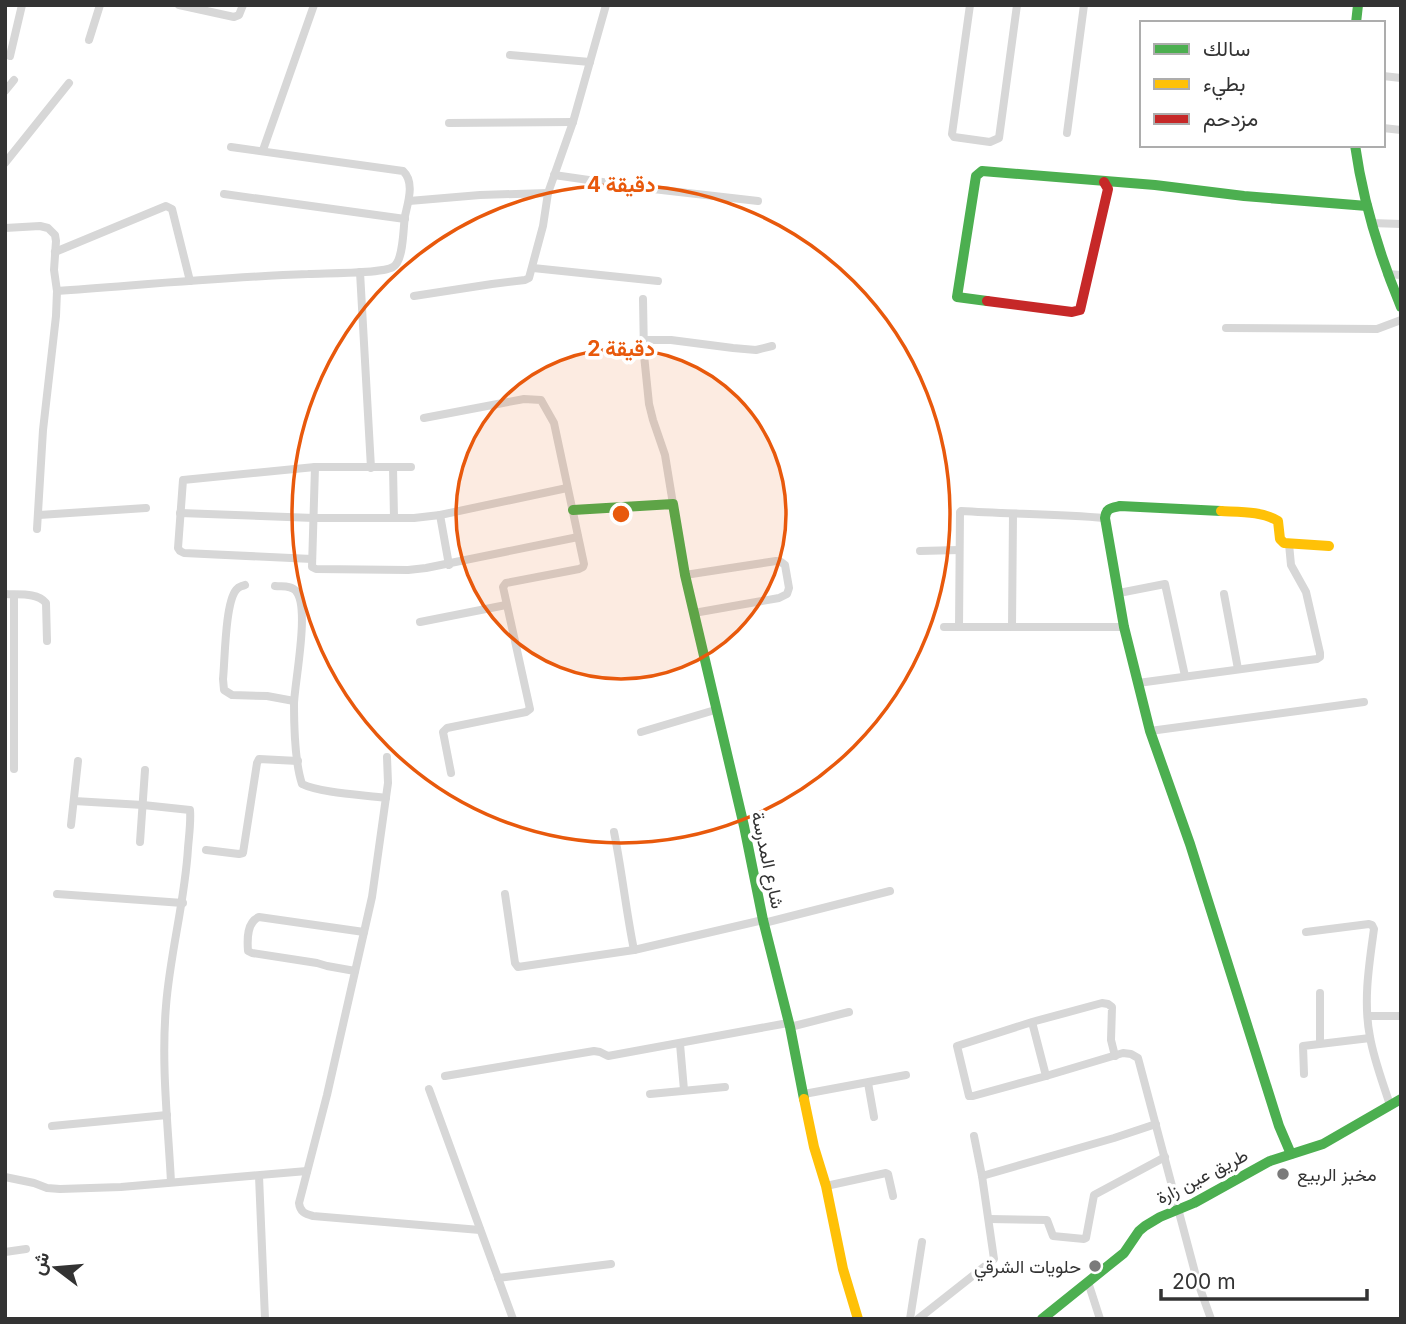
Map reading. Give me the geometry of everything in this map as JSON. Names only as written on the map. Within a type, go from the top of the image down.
[{"type":"street","points":[[10,56],[22,5]]},
{"type":"street","points":[[89,40],[100,5]]},
{"type":"street","points":[[179,5],[234,17],[239,15],[243,5]]},
{"type":"street","points":[[263,150],[314,5]]},
{"type":"street","points":[[414,296],[529,278],[548,193],[573,122],[606,5]]},
{"type":"street","points":[[971,5],[952,134],[954,137],[990,142],[999,138],[1017,5]]},
{"type":"street","points":[[1067,133],[1084,5]]},
{"type":"street","points":[[510,55],[590,62]]},
{"type":"street","points":[[5,91],[13,80]]},
{"type":"street","points":[[5,163],[69,83]]},
{"type":"street","points":[[449,123],[573,122]]},
{"type":"street","points":[[57,291],[360,272],[392,268],[396,265],[401,253],[409,201],[410,181],[403,171],[231,147]]},
{"type":"street","points":[[1355,147],[1371,223],[1401,307]]},
{"type":"street","points":[[1104,181],[1108,189],[1080,310],[1072,312],[957,297],[976,176],[982,171],[1104,181],[1367,206]]},
{"type":"street","points":[[554,175],[758,201]]},
{"type":"street","points":[[409,201],[548,193]]},
{"type":"street","points":[[224,194],[405,219]]},
{"type":"street","points":[[55,251],[169,207],[172,209],[190,281]]},
{"type":"street","points":[[1371,223],[1401,224]]},
{"type":"street","points":[[5,228],[40,226],[48,228],[55,235],[57,316],[43,430],[37,529]]},
{"type":"street","points":[[533,268],[658,281]]},
{"type":"street","points":[[360,272],[370,468]]},
{"type":"street","points":[[1387,274],[1401,275]]},
{"type":"street","points":[[573,510],[673,504],[665,455],[649,404],[644,355],[643,299]]},
{"type":"street","points":[[1226,328],[1377,329],[1401,320]]},
{"type":"street","points":[[644,340],[671,340],[756,350],[772,346]]},
{"type":"street","points":[[424,418],[524,399],[541,400],[554,423],[584,564],[583,567],[506,583],[503,587],[530,709],[447,728],[443,732],[443,739],[451,773]]},
{"type":"street","points":[[315,467],[312,567],[408,570],[449,565],[578,537]]},
{"type":"street","points":[[312,559],[180,551],[178,548],[183,480],[315,467],[411,467]]},
{"type":"street","points":[[393,467],[394,518]]},
{"type":"street","points":[[180,513],[394,518],[440,515],[567,488]]},
{"type":"street","name":"شارع المدرسة","points":[[673,504],[685,575],[789,1025],[814,1147],[826,1186],[843,1269],[858,1319]]},
{"type":"street","points":[[1291,1154],[1279,1126],[1190,844],[1150,731],[1125,627],[1105,518],[1106,510],[1120,506],[1252,513],[1274,517],[1278,521],[1283,543],[1329,546]]},
{"type":"street","points":[[38,515],[146,508]]},
{"type":"street","points":[[959,627],[960,512],[1087,515],[1105,518]]},
{"type":"street","points":[[1012,627],[1013,514]]},
{"type":"street","points":[[440,515],[449,565]]},
{"type":"street","points":[[1138,683],[1320,657],[1306,592],[1291,565],[1289,544]]},
{"type":"street","points":[[920,551],[959,550]]},
{"type":"street","points":[[685,575],[776,561],[785,565],[789,589],[787,594],[779,598],[694,613]]},
{"type":"street","points":[[1119,593],[1165,584],[1185,676]]},
{"type":"street","points":[[245,585],[234,592],[229,610],[223,679],[225,690],[232,695],[267,696],[294,701]]},
{"type":"street","points":[[275,586],[292,587],[302,605],[294,701],[294,723],[302,784],[307,787],[386,798]]},
{"type":"street","points":[[1224,594],[1238,669]]},
{"type":"street","points":[[14,769],[9,707],[10,595],[38,596],[43,599],[46,603],[47,641]]},
{"type":"street","points":[[420,622],[506,605]]},
{"type":"street","points":[[944,627],[1125,627]]},
{"type":"street","points":[[1150,731],[1364,702]]},
{"type":"street","points":[[641,732],[715,710]]},
{"type":"street","points":[[387,757],[388,783],[372,897],[299,1203],[300,1209],[308,1215],[480,1230]]},
{"type":"street","points":[[206,850],[243,853],[259,759],[298,761]]},
{"type":"street","points":[[71,825],[78,761]]},
{"type":"street","points":[[140,842],[145,770]]},
{"type":"street","points":[[74,801],[190,810],[183,903],[169,973],[164,1041],[171,1182]]},
{"type":"street","points":[[614,832],[634,950]]},
{"type":"street","points":[[505,894],[515,963],[518,967],[523,967],[634,950],[890,891]]},
{"type":"street","points":[[57,894],[183,903]]},
{"type":"street","points":[[355,971],[252,953],[248,950],[248,932],[254,919],[260,917],[364,932]]},
{"type":"street","points":[[1306,932],[1369,924],[1374,929],[1367,988],[1368,1016],[1370,1038],[1390,1105]]},
{"type":"street","points":[[1320,993],[1320,1043]]},
{"type":"street","points":[[1115,1056],[1111,1040],[1112,1007],[1102,1003],[957,1045],[971,1097],[1046,1076],[1115,1056],[1123,1053],[1138,1058],[1197,1280],[1211,1319]]},
{"type":"street","points":[[445,1076],[594,1051],[608,1056],[849,1012]]},
{"type":"street","points":[[1368,1016],[1401,1016]]},
{"type":"street","points":[[1032,1022],[1046,1076]]},
{"type":"street","points":[[1304,1074],[1303,1046],[1370,1038]]},
{"type":"street","points":[[680,1044],[684,1090]]},
{"type":"street","points":[[804,1094],[906,1075]]},
{"type":"street","points":[[868,1083],[874,1118]]},
{"type":"street","points":[[650,1094],[725,1087]]},
{"type":"street","points":[[429,1089],[513,1319]]},
{"type":"street","name":"طريق عين زارة","points":[[1042,1319],[1124,1253],[1142,1228],[1160,1216],[1194,1203],[1270,1161],[1323,1144],[1401,1099]]},
{"type":"street","points":[[52,1126],[167,1115]]},
{"type":"street","points":[[982,1176],[1156,1124]]},
{"type":"street","points":[[918,1319],[994,1259],[974,1136]]},
{"type":"street","points":[[989,1219],[1047,1220],[1053,1236],[1084,1239],[1094,1195],[1164,1157]]},
{"type":"street","points":[[5,1177],[60,1189],[307,1171]]},
{"type":"street","points":[[826,1186],[886,1172],[893,1196]]},
{"type":"street","points":[[258,1176],[265,1319]]},
{"type":"street","points":[[910,1319],[922,1242]]},
{"type":"street","points":[[5,1252],[26,1249]]},
{"type":"street","points":[[499,1278],[611,1264]]},
{"type":"street","points":[[1088,1282],[1100,1319]]},
{"type":"traffic: fast","points":[[1356,21],[1358,5]]},
{"type":"traffic: fast","points":[[1355,147],[1373,228],[1401,307]]},
{"type":"traffic: fast","points":[[987,301],[957,297],[976,176],[982,171],[1367,206]]},
{"type":"traffic: fast","points":[[573,510],[673,504],[685,575],[790,1027],[804,1099]]},
{"type":"traffic: fast","points":[[1221,511],[1120,506],[1108,510],[1105,518],[1124,627],[1150,731],[1190,844],[1279,1126],[1291,1154]]},
{"type":"traffic: fast","points":[[1042,1319],[1124,1253],[1145,1226],[1194,1203],[1270,1161],[1323,1144],[1401,1099]]},
{"type":"traffic: slow","points":[[1221,511],[1265,515],[1278,521],[1280,539],[1284,543],[1329,546]]},
{"type":"traffic: slow","points":[[804,1099],[843,1269],[858,1319]]},
{"type":"traffic: jam","points":[[987,301],[1072,312],[1080,310],[1108,189],[1104,182]]},
{"type":"place","name":"مخبز الربيع","points":[[1283,1174]]},
{"type":"place","name":"حلويات الشرقي","points":[[1095,1266]]}]
